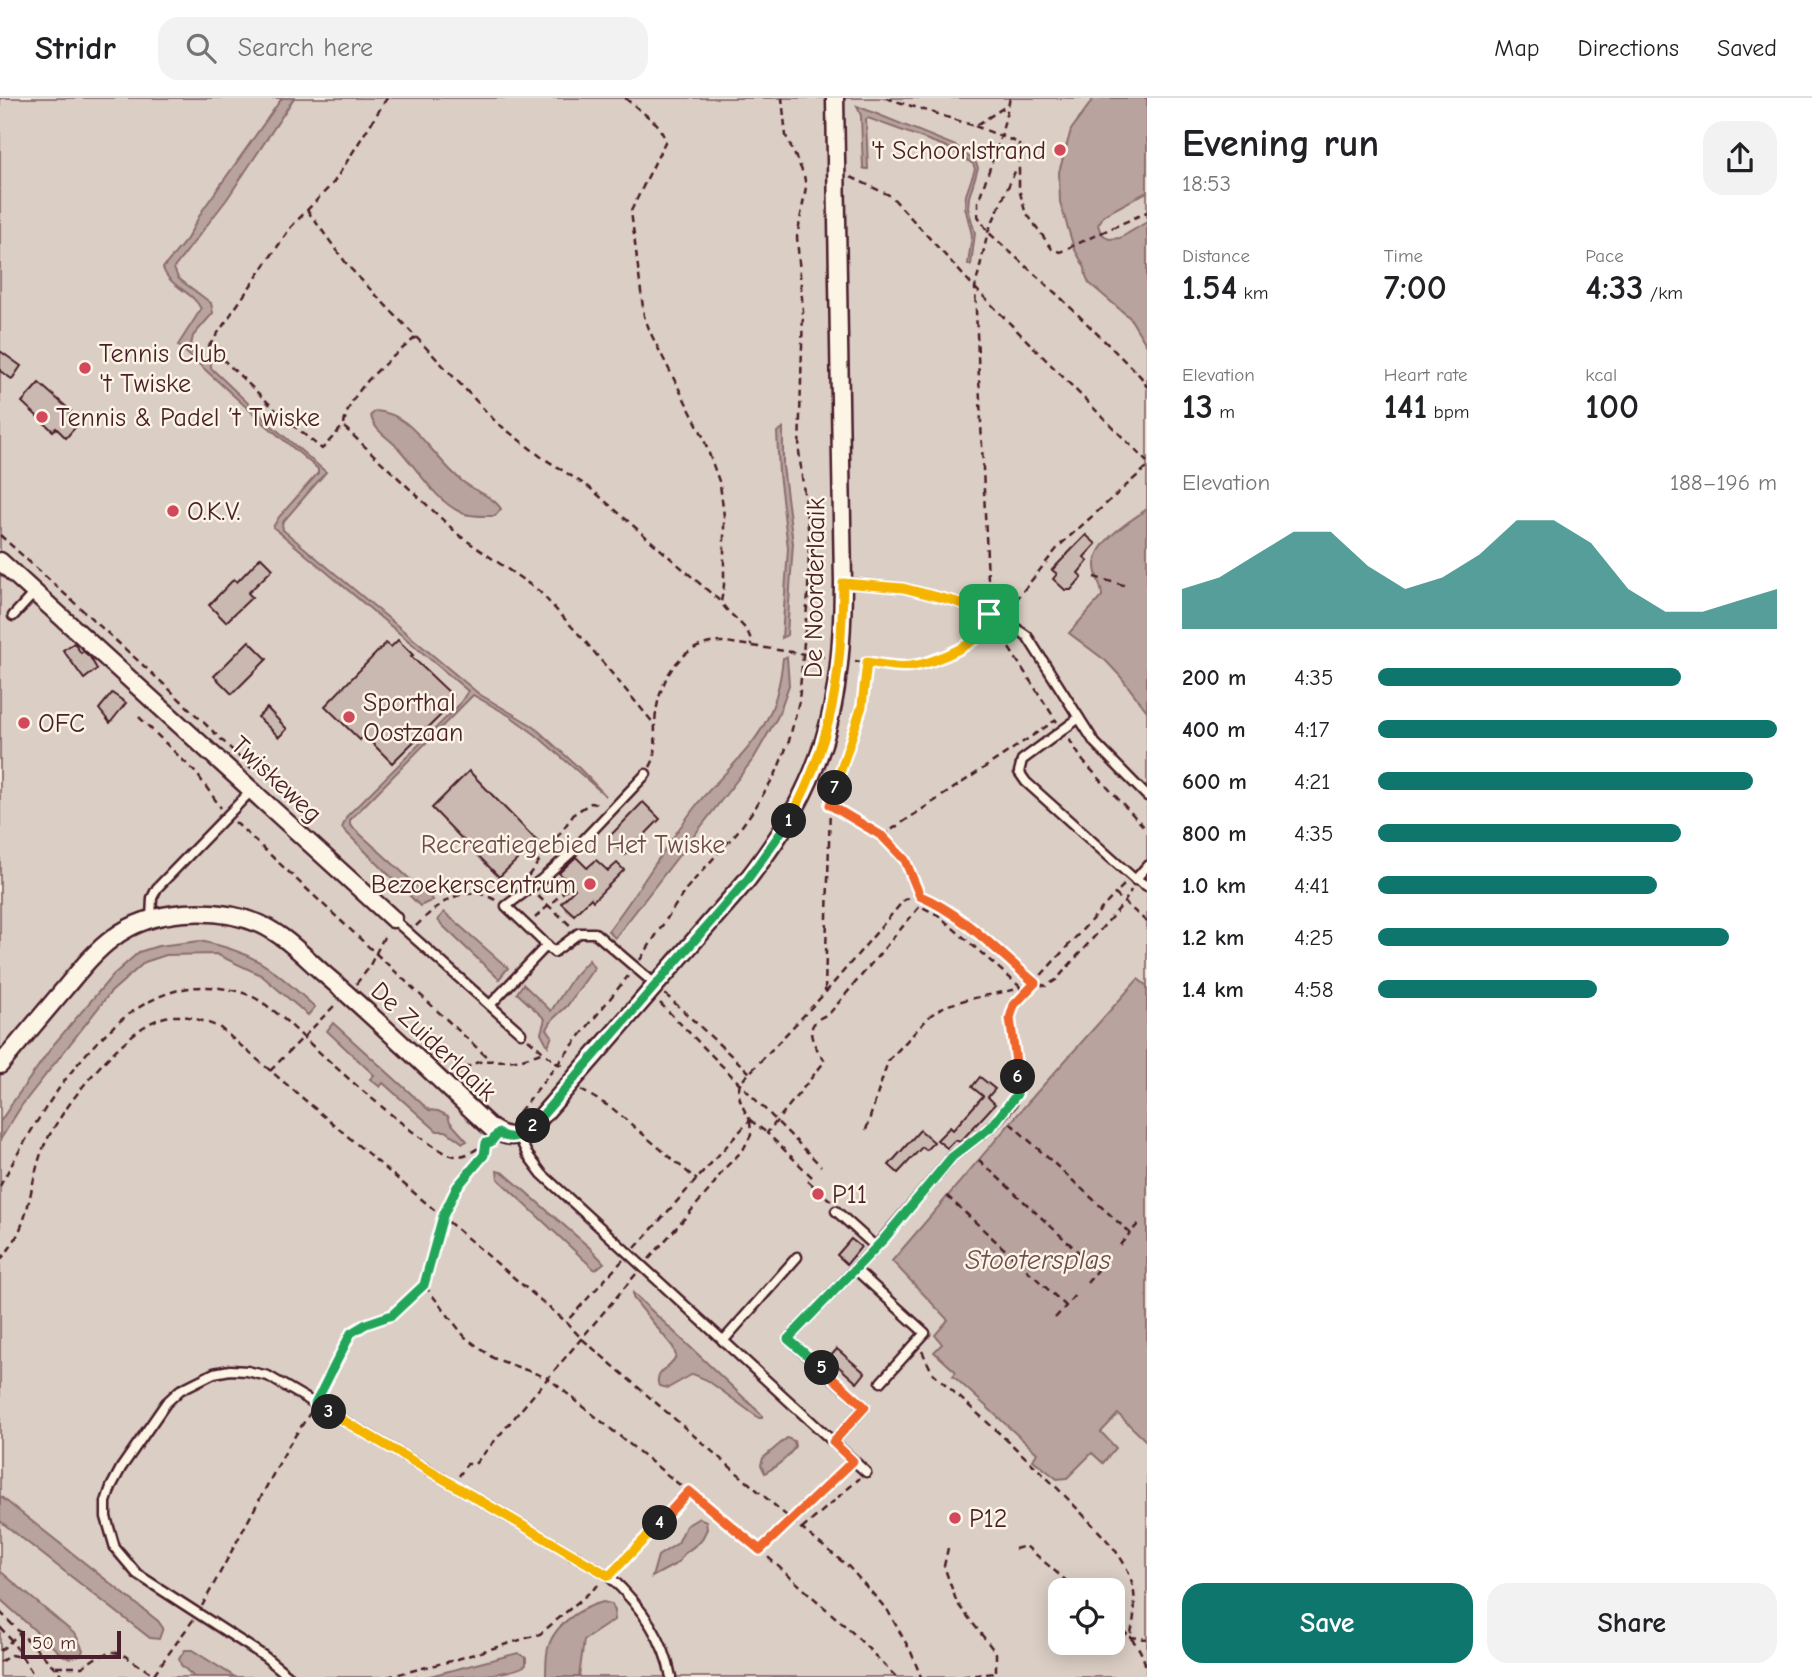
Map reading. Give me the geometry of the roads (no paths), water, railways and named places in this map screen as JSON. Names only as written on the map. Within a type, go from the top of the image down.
[{"type":"street","name":"De Noorderlaaik","points":[[519,1136],[534,1125],[747,880],[782,832],[803,796],[827,735],[834,708],[843,583],[835,98]]},
{"type":"street","name":"Twiskeweg","points":[[0,561],[393,919]]},
{"type":"street","name":"De Zuiderlaaik","points":[[0,1065],[95,953],[128,928],[151,919],[196,913],[223,914],[262,925],[278,934],[347,993],[445,1086],[492,1138],[519,1136]]},
{"type":"lane","points":[[843,583],[903,588],[954,601],[1004,620],[1027,636],[1095,743],[1147,796]]},
{"type":"lane","points":[[13,616],[35,592]]},
{"type":"lane","points":[[1079,718],[1022,760],[1019,772],[1026,782],[1133,878],[1147,886]]},
{"type":"lane","points":[[646,774],[573,850],[530,889],[506,906],[554,952],[579,933],[588,932],[603,938],[635,967],[653,989]]},
{"type":"lane","points":[[151,919],[152,898],[157,888],[253,790]]},
{"type":"lane","points":[[1133,878],[1147,866]]},
{"type":"lane","name":"Twiskeweg","points":[[393,919],[521,1033]]},
{"type":"lane","points":[[490,1005],[547,945]]},
{"type":"lane","points":[[833,1442],[865,1407],[788,1339],[876,1247],[952,1157],[992,1126],[1012,1102]]},
{"type":"lane","points":[[519,1136],[527,1154],[542,1174],[866,1472]]},
{"type":"lane","points":[[837,1210],[876,1247]]},
{"type":"lane","points":[[723,1341],[797,1257]]},
{"type":"lane","points":[[855,1269],[925,1333],[881,1382]]},
{"type":"lane","points":[[290,1677],[264,1656],[137,1574],[114,1548],[107,1524],[106,1502],[121,1468],[166,1403],[188,1385],[214,1373],[247,1371],[268,1376],[609,1576],[625,1591],[654,1632],[664,1652],[671,1677]]},
{"type":"water","points":[[282,98],[294,98],[227,199],[174,268],[178,278],[211,303],[213,313],[193,336],[190,350],[203,361],[211,361],[211,368],[272,426],[326,472],[282,523],[283,530],[479,694],[533,726],[606,796],[536,735],[510,716],[473,695],[350,820],[350,825],[433,900],[420,906],[342,828],[347,816],[459,705],[468,691],[273,527],[318,473],[318,469],[178,345],[201,309],[193,298],[170,280],[163,268],[187,239],[202,211]]},
{"type":"water","points":[[1094,98],[1147,98],[1147,192],[1104,215],[1098,225],[1101,233],[1109,239],[1120,238],[1147,222],[1147,346],[1130,318],[1089,283],[1085,268],[1074,248],[1060,202],[1059,172],[1071,130]]},
{"type":"water","points":[[857,106],[956,146],[976,163],[978,168],[968,208],[975,233],[971,265],[968,264],[972,235],[965,207],[975,169],[973,164],[947,147],[868,118],[868,169],[863,168],[861,116]]},
{"type":"water","points":[[376,411],[392,415],[406,423],[454,474],[501,509],[495,516],[470,515],[462,513],[443,500],[378,429],[371,415]]},
{"type":"water","points":[[783,428],[783,466],[793,543],[787,635],[782,638],[788,548],[777,432]]},
{"type":"water","points":[[1147,509],[1147,711],[1106,661],[1069,633],[1102,596],[1095,568],[1101,547],[1115,532]]},
{"type":"water","points":[[787,657],[789,685],[778,716],[754,758],[615,938],[608,931],[675,835],[698,803],[763,727],[776,695],[783,658]]},
{"type":"water","points":[[444,912],[508,968],[499,979],[442,925],[438,920]]},
{"type":"water","points":[[200,941],[236,951],[263,964],[315,1007],[308,1015],[261,975],[216,954],[166,955],[145,962],[110,993],[22,1105],[0,1140],[0,1122],[15,1099],[54,1044],[113,975],[139,952],[158,946]]},
{"type":"water","points":[[589,960],[594,968],[547,1029],[552,1036],[548,1046],[541,1033],[545,1019],[517,993],[523,984],[551,1011],[574,976]]},
{"type":"water","name":"Stootersplas","points":[[1138,979],[1147,986],[1147,1442],[1118,1414],[1101,1432],[1116,1448],[1103,1463],[1092,1453],[1067,1478],[1057,1479],[1033,1460],[1037,1453],[953,1376],[956,1372],[934,1352],[942,1344],[935,1335],[948,1320],[892,1261]]},
{"type":"water","points":[[333,1023],[429,1110],[448,1116],[467,1141],[463,1143],[446,1131],[437,1131],[383,1083],[380,1087],[370,1079],[374,1075],[327,1031]]},
{"type":"water","points":[[497,1171],[504,1173],[604,1263],[595,1270],[498,1179]]},
{"type":"water","points":[[633,1293],[762,1415],[762,1418],[707,1380],[693,1374],[668,1388],[659,1386],[658,1377],[676,1356],[673,1347],[633,1298]]},
{"type":"water","points":[[787,1438],[794,1441],[795,1446],[782,1461],[765,1473],[761,1465],[763,1458]]},
{"type":"water","points":[[0,1496],[158,1621],[163,1628],[159,1639],[150,1638],[0,1521]]},
{"type":"water","points":[[699,1518],[706,1521],[707,1529],[701,1541],[684,1554],[678,1563],[652,1577],[658,1556],[678,1543],[686,1526]]},
{"type":"water","points":[[0,1571],[76,1635],[83,1650],[81,1655],[69,1658],[62,1655],[0,1599]]},
{"type":"water","points":[[603,1602],[612,1604],[615,1611],[614,1620],[584,1640],[579,1677],[546,1677],[549,1644],[560,1627],[576,1614]]},
{"type":"water","points":[[185,1650],[192,1650],[235,1677],[194,1677],[181,1665],[179,1659]]},
{"type":"water","points":[[518,1653],[526,1658],[526,1665],[506,1672],[479,1676],[426,1677]]},
{"type":"place","name":"'t Schoorlstrand","points":[[1060,150]]},
{"type":"place","name":"Tennis Club 't Twiske","points":[[85,368]]},
{"type":"place","name":"Tennis & Padel ’t Twiske","points":[[42,417]]},
{"type":"place","name":"O.K.V.","points":[[173,511]]},
{"type":"place","name":"Sporthal Oostzaan","points":[[349,717]]},
{"type":"place","name":"OFC","points":[[24,723]]},
{"type":"place","name":"Bezoekerscentrum","points":[[590,884]]},
{"type":"place","name":"P11","points":[[818,1194]]},
{"type":"place","name":"P12","points":[[955,1518]]},
{"type":"park label","name":"Recreatiegebied Het Twiske","points":[[573,844]]}]
